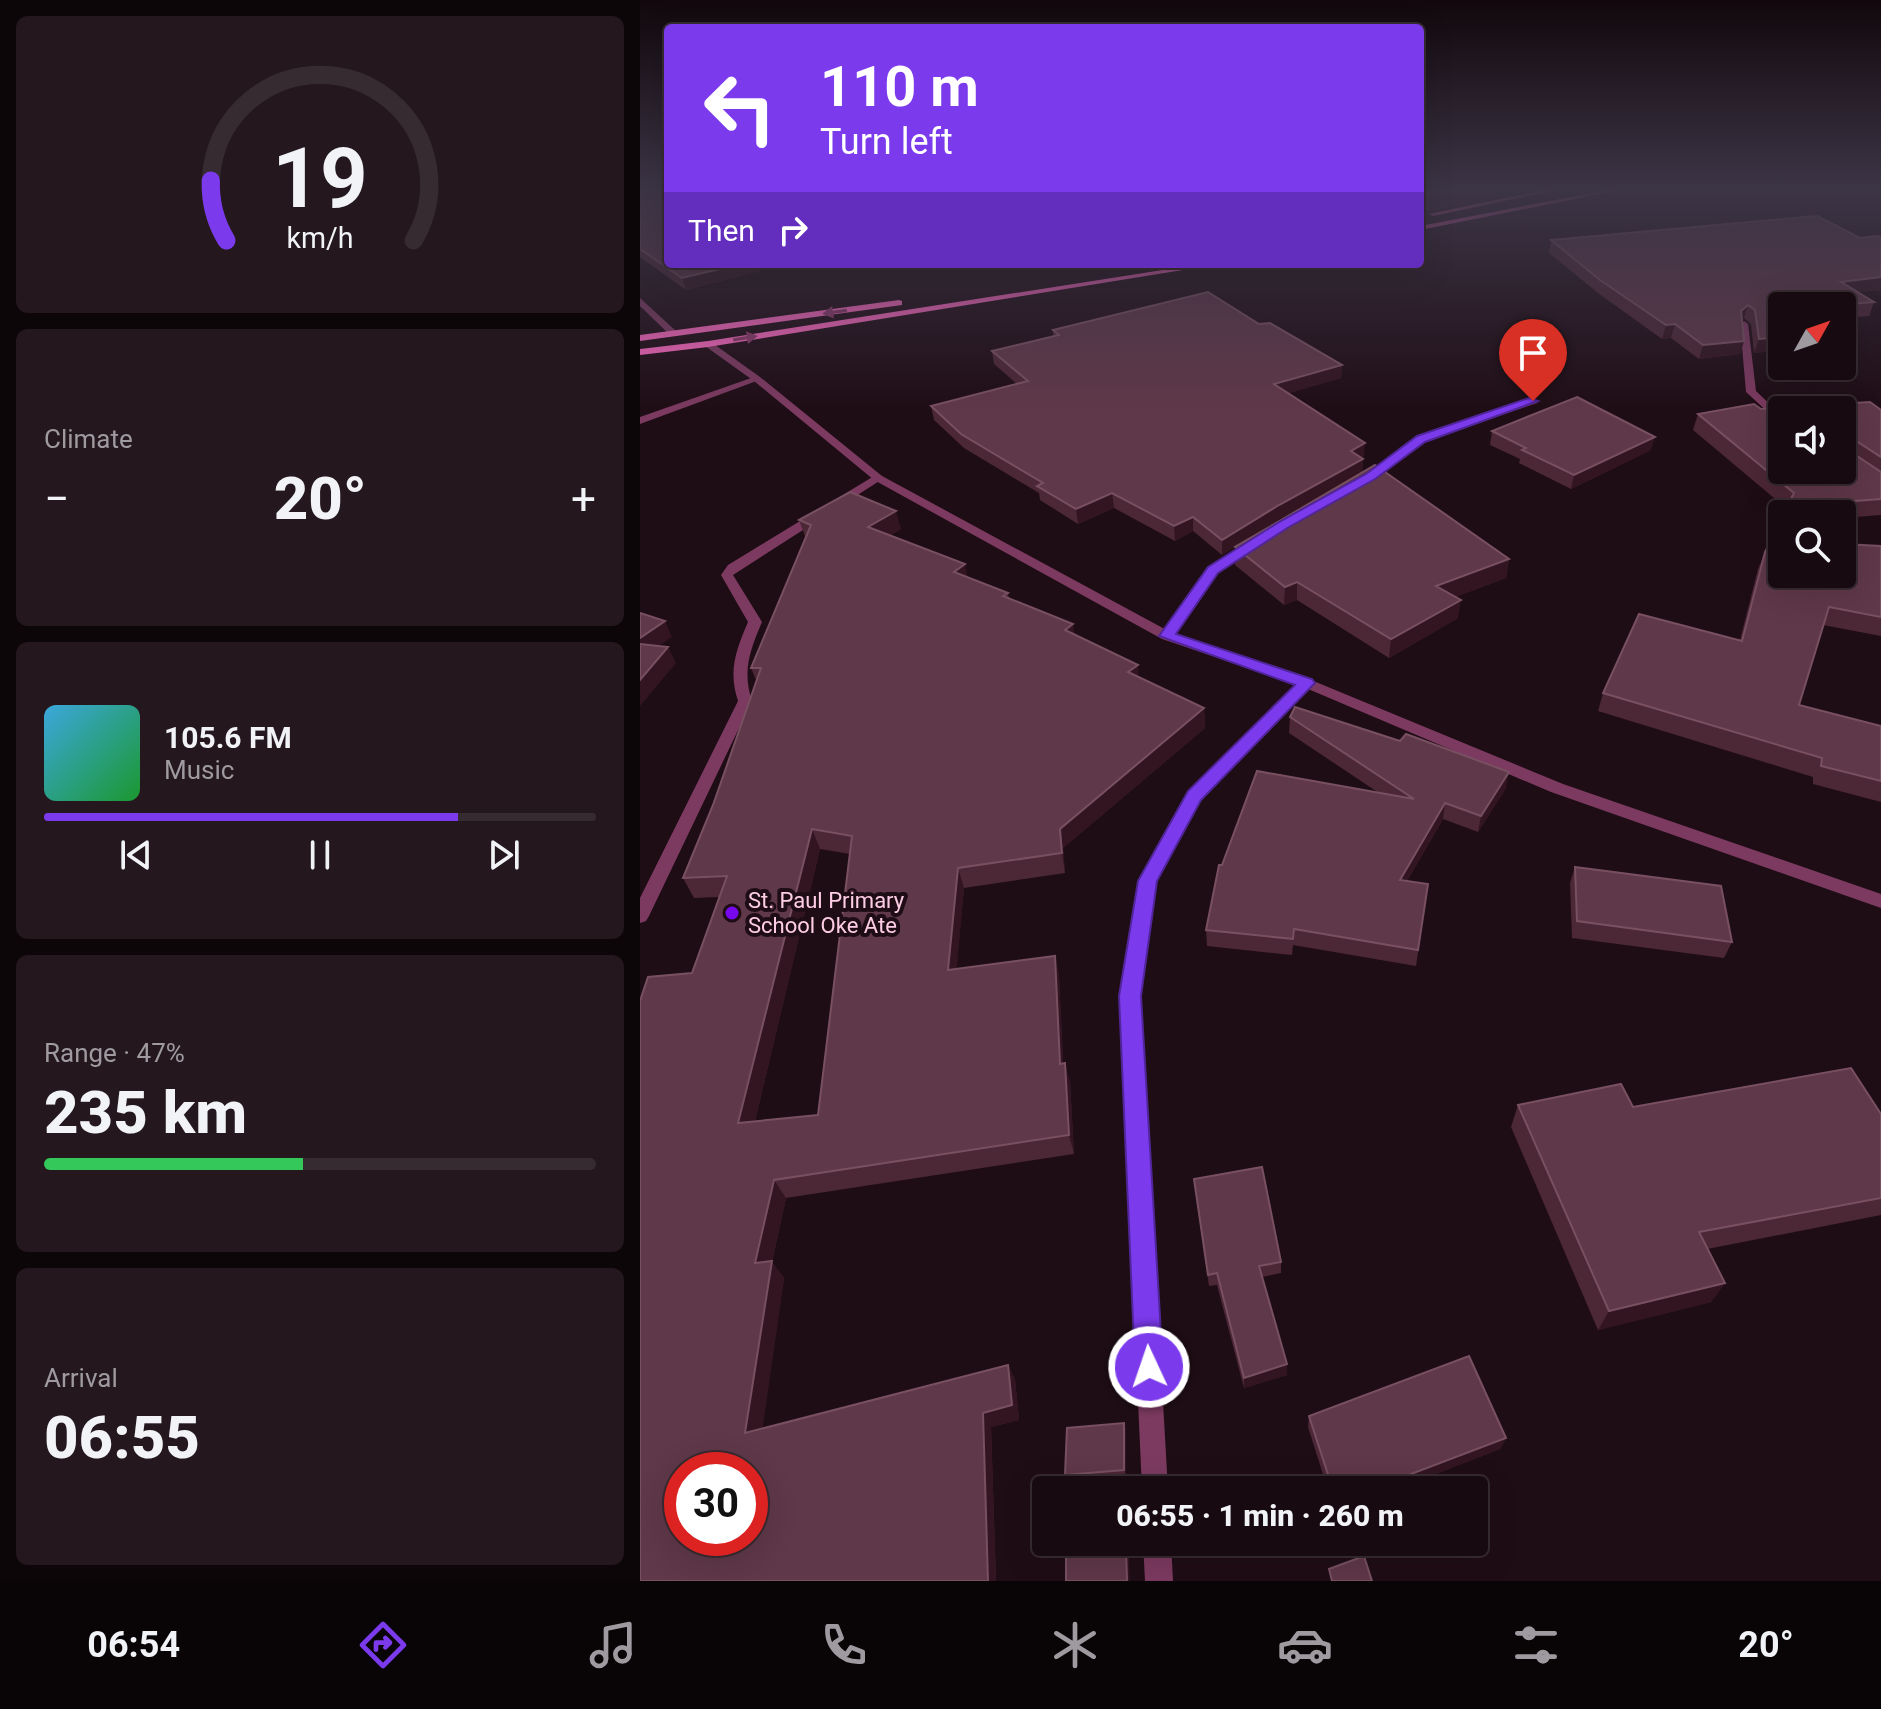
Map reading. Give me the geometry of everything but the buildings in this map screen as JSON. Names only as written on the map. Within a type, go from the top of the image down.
[{"type":"main road","points":[[640,338],[1014,288],[1136,268]]},
{"type":"main road","points":[[640,352],[1191,268]]},
{"type":"street","points":[[640,301],[674,334]]},
{"type":"street","points":[[1744,324],[1751,392],[1768,408]]},
{"type":"street","points":[[708,344],[757,379],[878,478],[1167,636],[1306,683],[1557,788],[1881,901]]},
{"type":"street","points":[[640,421],[757,379]]},
{"type":"street","points":[[1358,483],[1421,439],[1533,401]]},
{"type":"street","points":[[640,916],[745,701],[737,681],[738,661],[755,622],[727,575],[732,568],[878,478]]},
{"type":"street","points":[[1167,636],[1213,570],[1260,540]]},
{"type":"street","points":[[1154,1476],[1130,996],[1147,881],[1194,796],[1306,683]]},
{"type":"street","points":[[1158,1556],[1159,1581]]},
{"type":"place","name":"St. Paul Primary School Oke Ate","points":[[732,913]]},
{"type":"route","points":[[1149,1367],[1130,996],[1147,881],[1194,796],[1306,683],[1167,636],[1213,570],[1284,525],[1370,477],[1421,439],[1533,401]]}]
